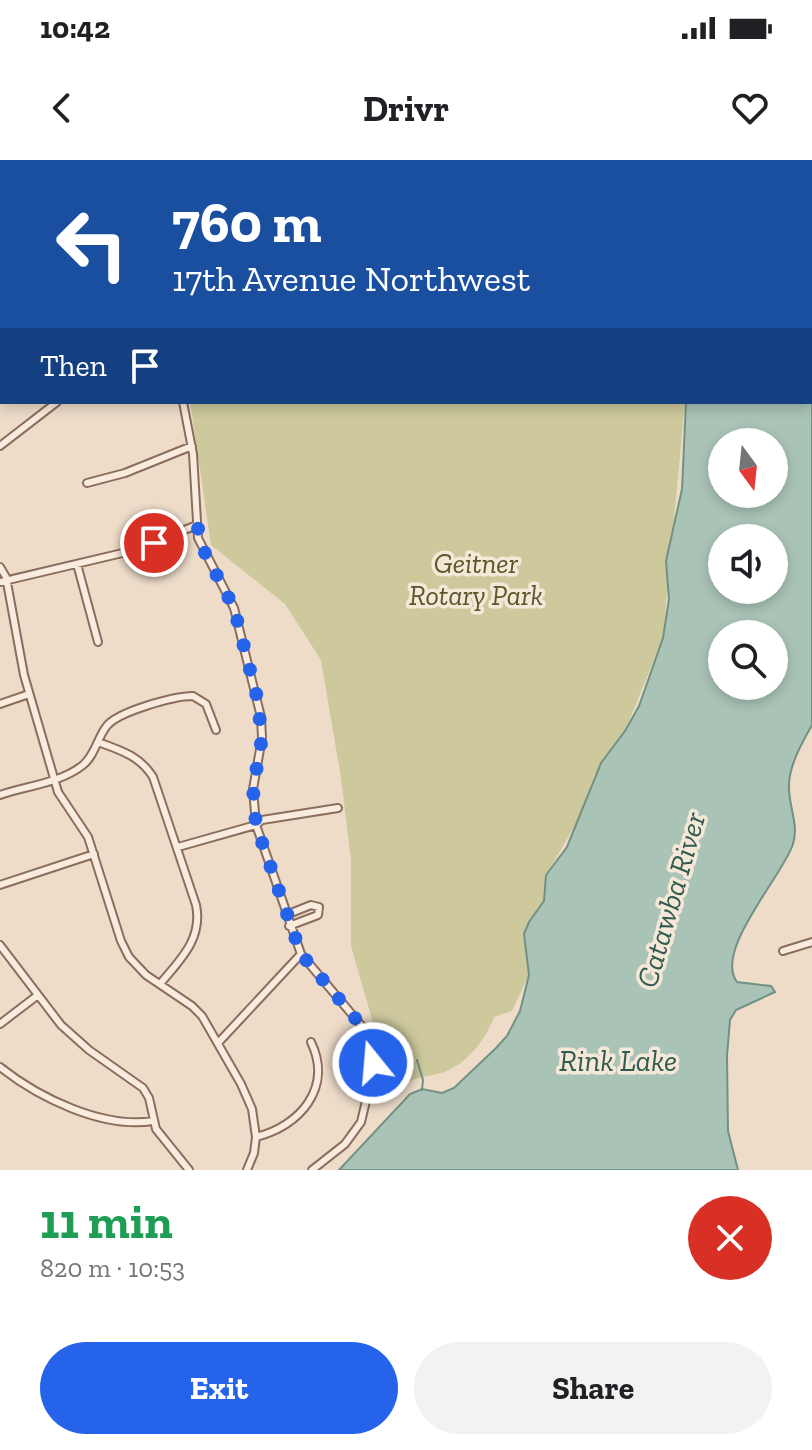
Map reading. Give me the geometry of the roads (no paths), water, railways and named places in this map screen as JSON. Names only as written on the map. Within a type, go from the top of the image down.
[{"type":"street","points":[[0,446],[52,404]]},
{"type":"street","points":[[183,404],[192,446],[197,525],[205,553],[234,608],[261,717],[262,738],[253,789],[256,825],[301,954],[366,1031],[374,1055],[361,1122],[345,1144],[312,1170]]},
{"type":"street","points":[[87,483],[125,473],[192,446]]},
{"type":"street","points":[[3,582],[131,551],[197,525]]},
{"type":"street","points":[[77,564],[98,642]]},
{"type":"street","points":[[0,567],[29,694],[61,800],[84,829],[125,949],[137,967],[196,1010],[247,1095],[256,1137],[247,1170]]},
{"type":"street","points":[[0,704],[29,694]]},
{"type":"street","points":[[0,795],[54,779],[82,766],[107,725],[119,716],[188,696],[206,704],[216,730]]},
{"type":"street","points":[[98,742],[130,754],[149,771],[159,791],[196,905],[198,923],[191,945],[160,984]]},
{"type":"street","points":[[178,847],[256,825],[262,820],[338,808]]},
{"type":"street","points":[[0,885],[94,854]]},
{"type":"street","points":[[286,915],[311,905],[319,907],[318,915],[289,926]]},
{"type":"street","points":[[783,951],[812,942]]},
{"type":"street","points":[[0,945],[72,1036],[143,1088],[149,1098],[153,1121],[189,1170]]},
{"type":"street","points":[[218,1043],[301,954]]},
{"type":"street","points":[[0,1024],[38,995]]},
{"type":"street","points":[[256,1137],[279,1129],[302,1112],[310,1101],[318,1072],[311,1042]]},
{"type":"street","points":[[0,1067],[33,1090],[106,1120],[122,1123],[153,1121]]},
{"type":"water","name":"Rink Lake","points":[[686,404],[812,404],[812,725],[796,755],[789,780],[795,830],[793,844],[734,952],[732,968],[737,982],[771,986],[775,992],[736,1010],[730,1020],[728,1131],[738,1170],[339,1170],[410,1094],[422,1089],[442,1093],[454,1088],[507,1036],[520,1011],[529,975],[524,934],[544,901],[546,875],[567,847],[601,763],[639,706],[663,638],[669,599],[666,561],[682,489]]},
{"type":"waterway","points":[[417,1060],[423,1080],[422,1090]]},
{"type":"park label","name":"Geitner Rotary Park","points":[[476,579]]},
{"type":"water label","name":"Catawba River","points":[[671,900]]}]
